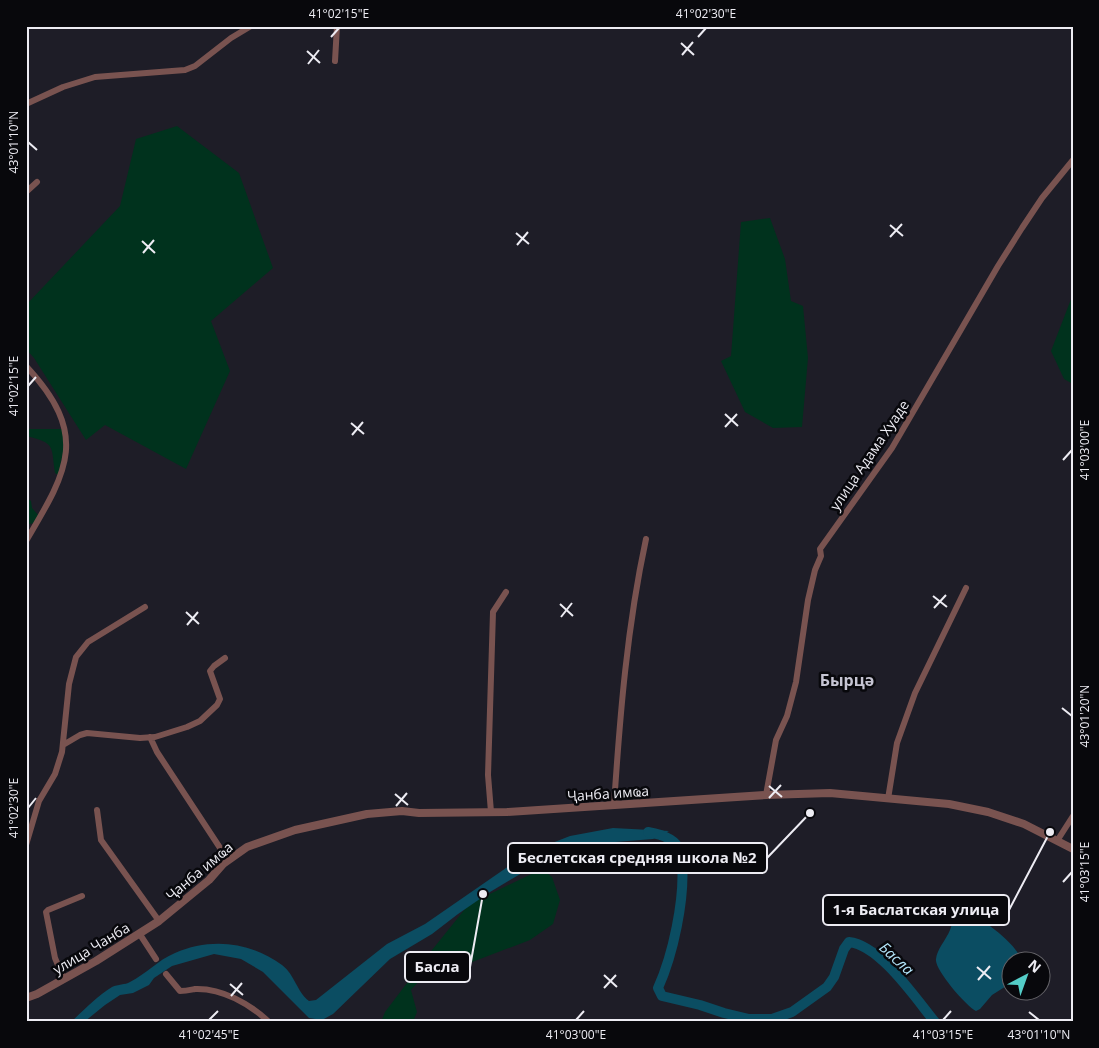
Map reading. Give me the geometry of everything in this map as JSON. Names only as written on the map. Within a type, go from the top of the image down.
[{"type":"street","points":[[26,104],[63,87],[95,77],[185,70],[195,66],[231,38],[251,26]]},
{"type":"street","points":[[335,61],[337,26]]},
{"type":"street","name":"улица Адама Хуаде","points":[[766,795],[776,740],[787,716],[796,682],[808,600],[815,570],[821,556],[820,550],[892,448],[1022,228],[1042,198],[1073,160]]},
{"type":"street","points":[[26,192],[38,182]]},
{"type":"street","points":[[26,366],[48,391],[64,424],[66,442],[63,472],[52,498],[26,541]]},
{"type":"street","points":[[614,805],[625,662],[646,539]]},
{"type":"street","points":[[888,799],[898,743],[915,693],[966,588]]},
{"type":"street","points":[[492,812],[488,775],[493,612],[506,592]]},
{"type":"street","points":[[26,845],[38,801],[55,774],[63,745],[70,684],[76,657],[88,642],[145,607]]},
{"type":"street","points":[[63,745],[87,733],[140,738],[150,737],[200,721],[217,705],[220,699],[210,671],[225,658]]},
{"type":"street","points":[[150,737],[157,752],[228,860]]},
{"type":"street","name":"Ҷанба имҩа","points":[[166,915],[209,880],[228,860],[247,847],[286,833],[334,821],[367,814],[402,811],[419,813],[492,812],[812,792],[949,804],[988,812],[1024,824],[1073,849]]},
{"type":"street","points":[[97,810],[101,840],[159,921]]},
{"type":"street","points":[[1057,841],[1073,816]]},
{"type":"street","points":[[64,979],[55,958],[46,912],[82,896]]},
{"type":"street","name":"улица Чанба","points":[[26,998],[37,994],[96,961],[166,915]]},
{"type":"street","points":[[139,933],[156,959]]},
{"type":"street","points":[[166,974],[180,991],[187,992],[195,989],[232,996],[245,1003],[269,1022]]},
{"type":"green space","points":[[177,126],[239,173],[273,268],[211,321],[230,371],[186,469],[105,425],[86,440],[34,358],[26,349],[26,305],[120,206],[136,139]]},
{"type":"green space","points":[[770,218],[785,259],[791,301],[803,306],[808,358],[802,427],[773,428],[745,412],[721,361],[731,356],[741,222]]},
{"type":"green space","points":[[1073,294],[1073,384],[1064,379],[1051,351]]},
{"type":"green space","points":[[26,429],[63,429],[65,444],[58,475],[55,473],[50,447],[43,441],[26,436]]},
{"type":"green space","points":[[26,497],[31,501],[32,508],[39,516],[35,523],[26,523]]},
{"type":"green space","points":[[542,869],[552,877],[560,900],[553,924],[530,940],[467,964],[438,960],[411,990],[417,1012],[413,1022],[381,1022],[385,1012],[469,904]]},
{"type":"water","points":[[613,828],[669,831],[653,839],[603,843],[559,851],[490,892],[432,934],[390,959],[333,1014],[322,1020],[309,1018],[263,972],[241,959],[214,954],[172,966],[154,978],[149,985],[133,993],[120,995],[84,1022],[71,1022],[112,987],[130,982],[175,953],[203,945],[230,944],[257,951],[270,957],[286,969],[309,1001],[316,1000],[387,944],[425,924],[529,852],[570,836]]},
{"type":"water","points":[[960,910],[967,912],[986,923],[1005,938],[1015,950],[1002,950],[1002,989],[992,995],[976,1011],[952,987],[940,971],[936,959]]},
{"type":"waterway","name":"Басла","points":[[648,832],[662,836],[675,843],[681,852],[682,863],[682,893],[677,927],[658,988],[662,996],[749,1019],[772,1019],[792,1012],[827,987],[834,977],[844,949],[849,942],[861,945],[885,963],[908,987],[935,1022]]},
{"type":"place","name":"Беслетская средняя школа №2","points":[[810,813]]},
{"type":"place","name":"1-я Баслатская улица","points":[[1050,832]]},
{"type":"place","name":"Басла","points":[[483,894]]},
{"type":"district","name":"Бырцә","points":[[847,680]]}]
